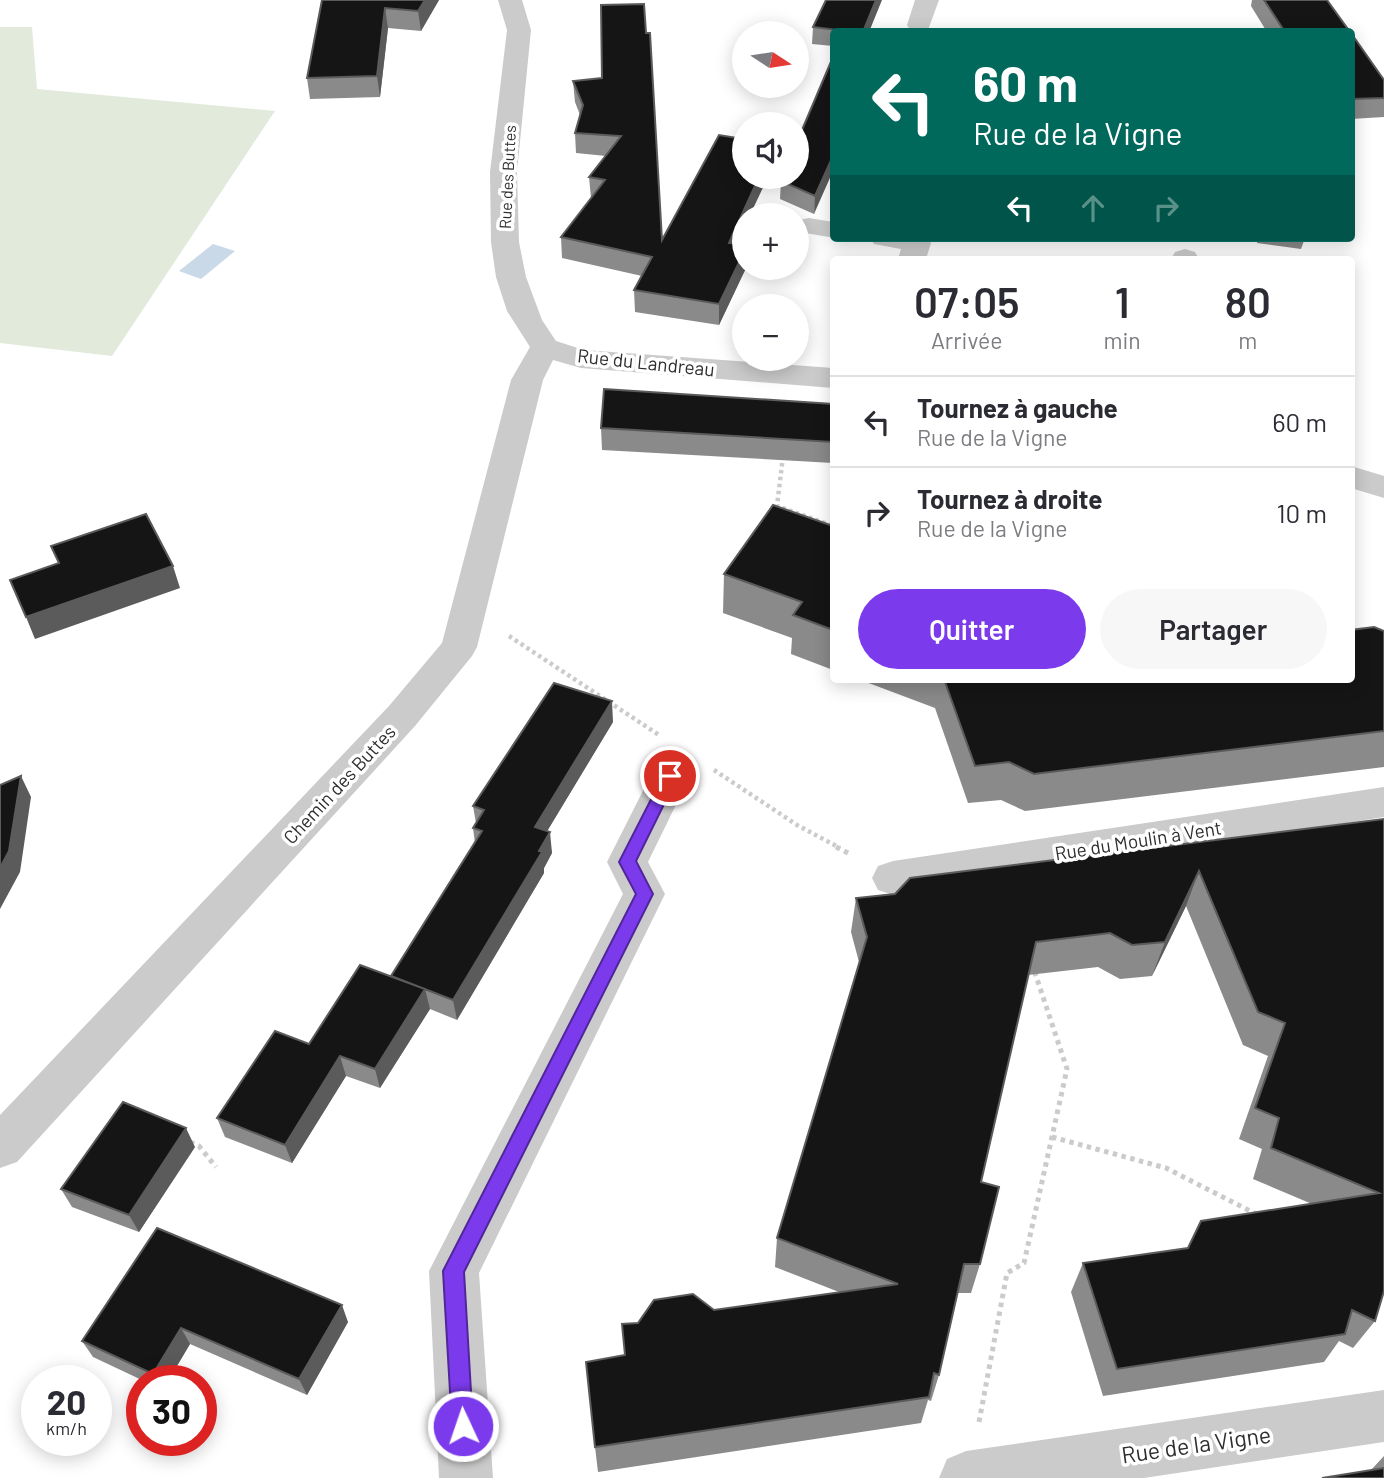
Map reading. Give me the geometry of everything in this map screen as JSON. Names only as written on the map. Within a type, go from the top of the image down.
[{"type":"street","name":"Rue des Buttes","points":[[510,0],[519,30],[501,224],[512,279],[523,313],[545,346]]},
{"type":"street","points":[[919,25],[928,0]]},
{"type":"street","points":[[911,242],[918,243],[913,256]]},
{"type":"street","name":"Rue du Landreau","points":[[545,346],[581,359],[830,378]]},
{"type":"street","name":"Chemin des Buttes","points":[[0,1147],[402,716],[459,647],[527,380],[545,346]]},
{"type":"street","points":[[1355,478],[1384,487]]},
{"type":"street","points":[[466,1478],[454,1271],[645,894],[627,862],[670,776]]},
{"type":"street","name":"Rue du Moulin à Vent","points":[[892,878],[1384,802]]},
{"type":"street","name":"Rue de la Vigne","points":[[967,1478],[1384,1416]]},
{"type":"path","points":[[795,375],[777,506],[830,525]]},
{"type":"path","points":[[967,1478],[1007,1273],[1024,1263],[1067,1069],[1032,966]]},
{"type":"path","points":[[1052,1137],[1166,1168],[1261,1217]]},
{"type":"path","points":[[187,1141],[199,1146],[216,1167]]},
{"type":"shaded area","points":[[0,27],[32,27],[37,89],[275,111],[112,356],[0,343]]},
{"type":"water","points":[[213,244],[235,251],[201,279],[179,271]]},
{"type":"building","points":[[322,0],[425,0],[418,11],[385,8],[377,76],[307,78]]},
{"type":"building","points":[[826,0],[876,0],[865,28],[813,27]]},
{"type":"building","points":[[1264,0],[1327,0],[1347,28],[1282,28]]},
{"type":"building","points":[[644,4],[646,33],[650,33],[662,240],[719,135],[732,137],[732,189],[754,189],[747,203],[732,203],[732,236],[729,243],[732,243],[732,277],[719,304],[634,290],[652,257],[561,237],[605,180],[589,177],[621,136],[575,133],[583,105],[573,81],[602,78],[601,5]]},
{"type":"building","points":[[1355,39],[1384,80],[1384,98],[1355,99]]},
{"type":"building","points":[[830,64],[830,163],[815,196],[799,189],[809,189],[809,113]]},
{"type":"building","points":[[604,389],[830,404],[830,442],[601,428]]},
{"type":"building","points":[[773,505],[830,525],[830,629],[793,615],[802,602],[724,574]]},
{"type":"building","points":[[146,514],[173,566],[26,617],[10,580],[59,563],[51,546]]},
{"type":"building","points":[[1374,627],[1384,631],[1384,731],[1034,774],[1009,762],[975,766],[945,683],[1355,683],[1355,629]]},
{"type":"building","points":[[554,683],[612,701],[535,827],[550,832],[539,851],[542,852],[453,1000],[391,976],[482,831],[473,828],[484,810],[473,806]]},
{"type":"building","points":[[21,776],[9,851],[0,868],[0,785]]},
{"type":"building","points":[[1384,819],[1384,1291],[1375,1321],[1352,1310],[1345,1334],[1117,1369],[1083,1263],[1188,1248],[1201,1221],[1379,1193],[1271,1148],[1279,1118],[1255,1108],[1285,1023],[1258,1012],[1199,871],[1165,942],[1132,945],[1110,933],[1036,942],[981,1182],[999,1187],[980,1264],[964,1264],[939,1375],[934,1373],[929,1397],[595,1447],[586,1362],[625,1355],[622,1324],[638,1323],[654,1300],[693,1294],[714,1310],[898,1284],[777,1238],[867,937],[856,898],[895,894],[910,878]]},
{"type":"building","points":[[360,965],[425,989],[375,1069],[340,1056],[285,1145],[217,1118],[275,1031],[309,1044]]},
{"type":"building","points":[[123,1102],[186,1128],[129,1215],[61,1189]]},
{"type":"building","points":[[157,1228],[342,1305],[299,1379],[181,1328],[158,1365],[134,1365],[82,1341]]},
{"type":"building","points":[[1384,1468],[1384,1478],[1322,1478]]},
{"type":"route","points":[[463,1426],[454,1271],[645,894],[627,862],[670,776]]}]
